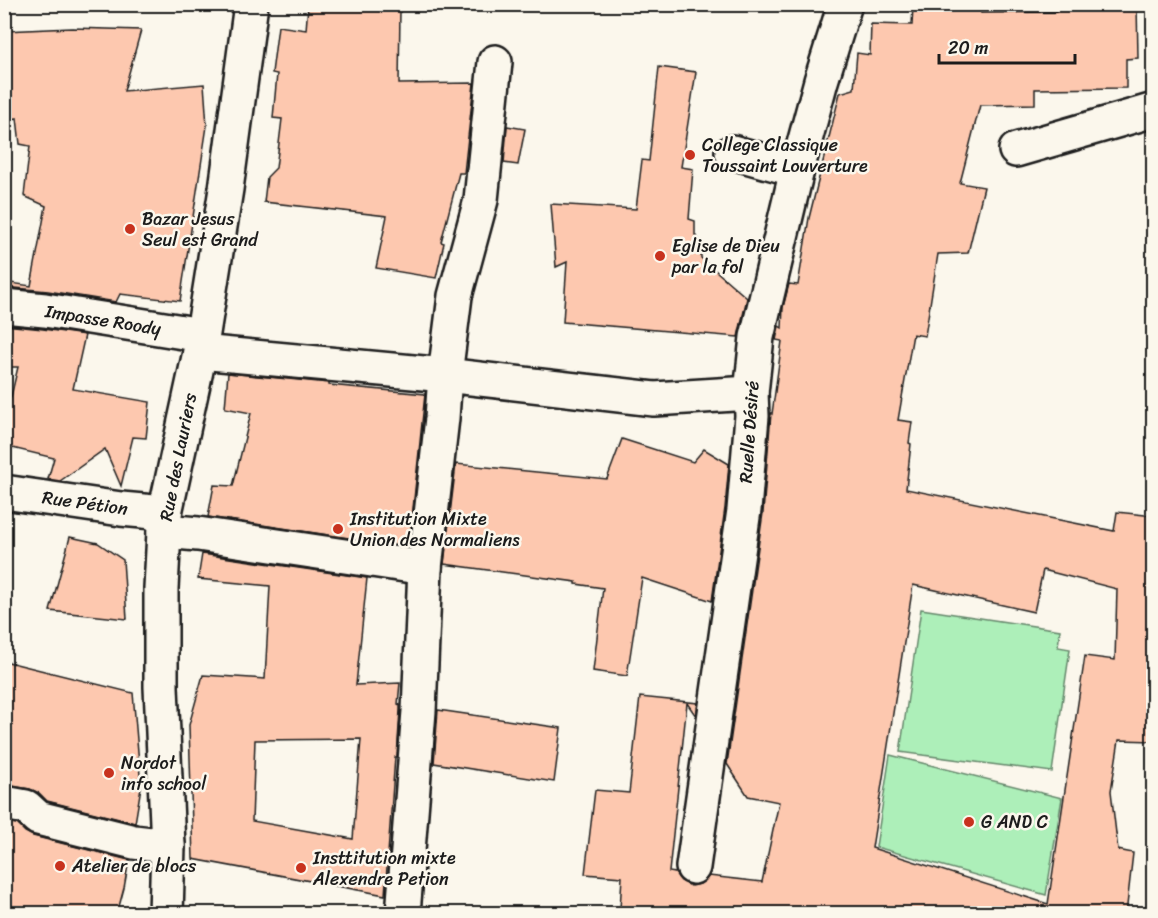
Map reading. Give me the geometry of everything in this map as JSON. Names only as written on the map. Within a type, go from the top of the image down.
[{"type":"street","name":"Rue des Lauriers","points":[[166,914],[168,846],[161,687],[161,588],[165,522],[201,344],[226,189],[251,4]]},
{"type":"street","name":"Ruelle Désiré","points":[[693,867],[744,510],[757,337],[797,170],[844,4]]},
{"type":"street","points":[[403,914],[419,711],[425,568],[445,375],[455,296],[481,200],[495,62]]},
{"type":"street","points":[[1016,150],[1154,110]]},
{"type":"street","points":[[732,152],[797,170]]},
{"type":"street","name":"Impasse Roody","points":[[4,306],[45,310],[201,344],[445,375],[654,399],[751,393]]},
{"type":"street","name":"Rue Pétion","points":[[4,492],[121,509],[210,536],[425,568]]},
{"type":"street","points":[[4,803],[26,807],[38,818],[134,842],[168,846]]},
{"type":"green space","points":[[921,609],[1060,630],[1058,647],[1070,649],[1052,772],[900,752]]},
{"type":"green space","name":"G AND C","points":[[890,755],[1062,798],[1046,895],[876,847]]},
{"type":"building","points":[[1063,4],[1137,4],[1138,58],[1126,59],[1126,88],[1035,89],[1035,104],[980,105],[960,183],[984,187],[968,253],[938,254],[925,336],[913,334],[898,420],[912,422],[906,489],[1114,531],[1117,512],[1154,516],[1154,741],[1119,740],[1111,791],[1118,850],[1133,853],[1126,914],[652,914],[620,909],[622,877],[585,874],[595,790],[629,793],[640,697],[698,703],[696,716],[687,703],[669,872],[675,873],[681,881],[691,886],[700,884],[709,876],[762,882],[779,802],[748,796],[727,764],[763,513],[771,413],[782,341],[776,340],[779,326],[782,328],[783,307],[789,284],[798,285],[809,218],[840,93],[854,89],[857,53],[870,55],[871,24],[912,25],[913,6],[981,10],[981,13],[1055,12]],"holes":[[[1043,570],[1117,589],[1115,660],[1085,656],[1048,904],[872,848],[913,585],[1034,612]]]},
{"type":"building","points":[[308,5],[400,10],[399,84],[474,83],[464,173],[459,173],[441,242],[444,243],[436,278],[376,268],[387,216],[264,202],[267,177],[276,168],[282,119],[273,118],[277,74],[272,73],[278,26],[306,30]]},
{"type":"building","points":[[72,28],[141,30],[124,91],[204,84],[207,126],[180,301],[120,294],[116,302],[48,291],[4,287],[4,282],[31,286],[46,206],[24,196],[30,146],[20,144],[17,118],[4,121],[4,31]]},
{"type":"building","points":[[659,67],[696,72],[681,167],[693,169],[689,219],[695,221],[695,235],[701,242],[701,258],[747,298],[738,337],[563,322],[567,262],[556,267],[551,204],[636,209],[642,160],[649,161]]},
{"type":"building","points":[[507,126],[525,129],[518,165],[504,163]]},
{"type":"building","points":[[4,325],[85,335],[73,389],[150,402],[146,438],[133,437],[121,486],[105,449],[60,481],[48,479],[54,458],[4,446],[4,426],[18,367],[4,367]]},
{"type":"building","points":[[228,373],[425,394],[409,547],[208,517],[214,485],[233,486],[251,413],[225,408]]},
{"type":"building","points":[[622,439],[693,462],[704,449],[729,464],[712,601],[642,578],[627,676],[593,671],[603,588],[576,584],[576,582],[444,564],[456,464],[607,479]]},
{"type":"building","points":[[70,537],[98,543],[123,560],[127,619],[50,611]]},
{"type":"building","points":[[202,554],[367,578],[356,685],[400,683],[397,757],[395,757],[385,895],[193,859],[189,725],[203,675],[265,679],[270,586],[198,579]],"holes":[[[361,739],[353,839],[252,821],[255,740]]]},
{"type":"building","points":[[4,661],[133,693],[141,787],[135,823],[47,801],[39,793],[30,789],[4,785]]},
{"type":"building","points":[[438,710],[561,728],[554,782],[434,763]]},
{"type":"building","points":[[4,822],[17,824],[33,836],[129,860],[117,914],[4,914]]},
{"type":"place","name":"College Classique Toussaint Louverture","points":[[690,155]]},
{"type":"place","name":"Bazar Jesus Seul est Grand","points":[[130,229]]},
{"type":"place","name":"Eglise de Dieu par la fol","points":[[660,256]]},
{"type":"place","name":"Institution Mixte Union des Normaliens","points":[[338,529]]},
{"type":"place","name":"Nordot info school","points":[[109,773]]},
{"type":"place","name":"G AND C","points":[[969,822]]},
{"type":"place","name":"Atelier de blocs","points":[[60,866]]},
{"type":"place","name":"Insttitution mixte Alexendre Petion","points":[[301,868]]}]
